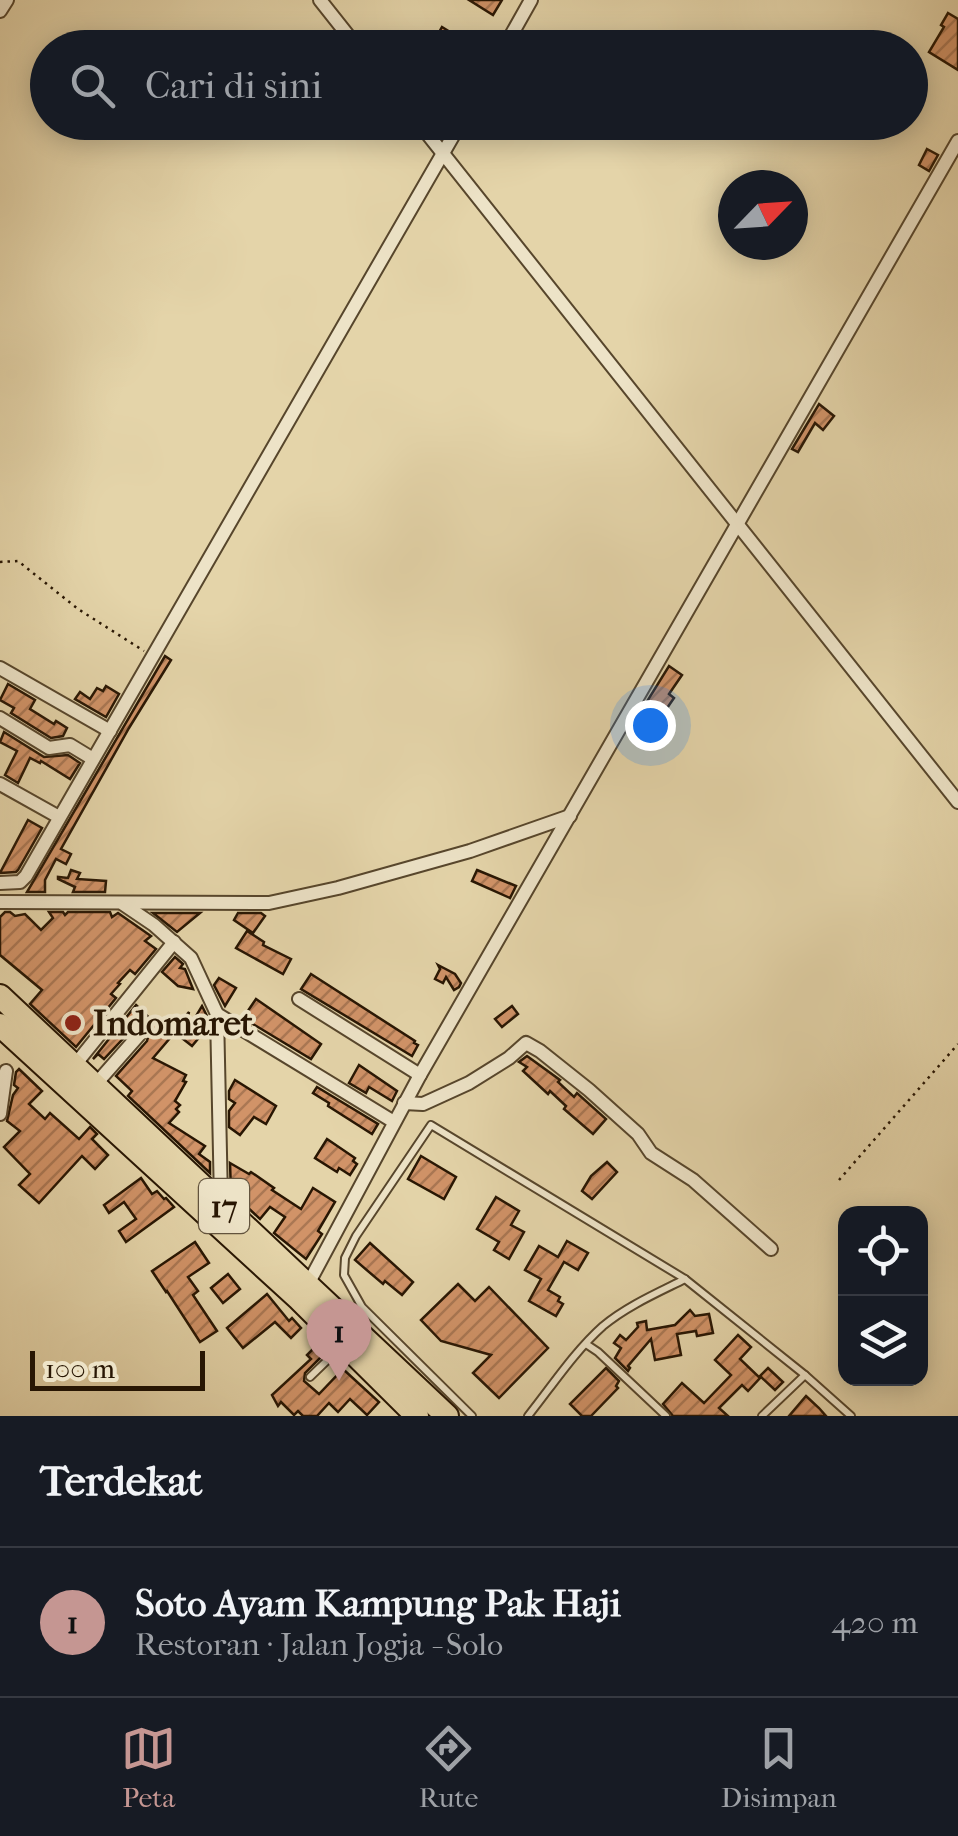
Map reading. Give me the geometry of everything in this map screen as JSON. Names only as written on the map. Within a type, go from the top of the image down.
[{"type":"highway","name":"17","points":[[0,996],[221,1203],[344,1343],[417,1416]]},
{"type":"highway","name":"17","points":[[0,1025],[447,1416]]},
{"type":"street","points":[[0,11],[6,0]]},
{"type":"street","points":[[320,0],[344,30]]},
{"type":"street","points":[[514,30],[531,0]]},
{"type":"street","points":[[433,140],[958,802]]},
{"type":"street","points":[[0,884],[20,882],[26,876],[451,140]]},
{"type":"street","points":[[303,1292],[404,1103],[958,141]]},
{"type":"street","points":[[0,668],[110,731]]},
{"type":"street","points":[[0,718],[49,748],[70,745],[93,758]]},
{"type":"street","points":[[0,784],[59,817]]},
{"type":"street","points":[[0,902],[269,903],[470,851],[570,816]]},
{"type":"street","points":[[18,904],[20,882]]},
{"type":"street","points":[[122,904],[191,958],[216,1014],[221,1203]]},
{"type":"street","points":[[74,1066],[174,942]]},
{"type":"street","points":[[299,999],[420,1075]]},
{"type":"street","points":[[216,1014],[394,1122]]},
{"type":"street","points":[[95,1085],[138,1035]]},
{"type":"street","points":[[404,1103],[423,1104],[469,1083],[526,1043],[589,1090],[638,1134],[651,1153],[693,1180],[771,1249]]},
{"type":"street","points":[[0,1114],[3,1072],[30,1053]]},
{"type":"lane","points":[[472,1416],[362,1307],[344,1275],[345,1258],[356,1236],[430,1125],[684,1279],[851,1416]]},
{"type":"lane","points":[[528,1416],[606,1324],[684,1279]]},
{"type":"lane","points":[[310,1377],[344,1343]]},
{"type":"lane","points":[[586,1344],[666,1416]]},
{"type":"lane","points":[[762,1416],[805,1375]]},
{"type":"path","points":[[0,562],[18,561],[78,608],[153,656]]},
{"type":"path","points":[[839,1180],[957,1046]]},
{"type":"building","points":[[469,0],[502,0],[493,15]]},
{"type":"building","points":[[948,13],[958,19],[958,70],[929,52]]},
{"type":"building","points":[[927,149],[938,155],[929,171],[919,165]]},
{"type":"building","points":[[819,404],[834,416],[823,430],[815,423],[798,452],[792,449]]},
{"type":"building","points":[[165,656],[171,660],[61,849],[71,854],[66,864],[56,859],[45,880],[45,892],[27,892]]},
{"type":"building","points":[[669,666],[682,675],[669,694],[674,698],[663,714],[646,703]]},
{"type":"building","points":[[8,684],[35,700],[30,709],[67,728],[63,736],[51,738],[11,713],[14,708],[0,700]]},
{"type":"building","points":[[106,686],[119,694],[106,717],[75,699],[80,692],[90,699],[97,688],[103,691]]},
{"type":"building","points":[[4,732],[44,757],[68,755],[80,763],[70,779],[30,758],[18,783],[5,775],[17,751],[0,742]]},
{"type":"building","points":[[28,820],[42,828],[18,870],[0,873]]},
{"type":"building","points":[[71,870],[80,873],[77,879],[106,881],[105,892],[73,892],[75,887],[58,879],[68,878]]},
{"type":"building","points":[[477,870],[516,886],[510,898],[472,881]]},
{"type":"building","points":[[5,912],[25,914],[41,930],[53,918],[49,912],[110,912],[112,917],[118,913],[151,936],[145,941],[156,949],[135,974],[130,970],[118,983],[111,994],[116,998],[76,1047],[30,1004],[42,990],[0,955],[0,917]]},
{"type":"building","points":[[153,913],[200,913],[177,932]]},
{"type":"building","points":[[238,913],[265,916],[253,933],[234,920]]},
{"type":"building","points":[[247,931],[263,945],[291,959],[283,974],[236,948]]},
{"type":"building","points":[[175,957],[183,964],[180,968],[185,969],[193,989],[178,986],[162,972]]},
{"type":"building","points":[[438,965],[455,974],[461,983],[459,987],[454,990],[446,977],[443,983],[435,979]]},
{"type":"building","points":[[311,974],[415,1041],[418,1045],[412,1056],[301,989]]},
{"type":"building","points":[[219,978],[236,988],[225,1006],[214,985]]},
{"type":"building","points":[[256,999],[321,1044],[311,1059],[243,1018]]},
{"type":"building","points":[[136,1005],[170,1038],[153,1058],[186,1075],[175,1101],[180,1105],[176,1109],[179,1112],[169,1123],[205,1146],[199,1154],[210,1162],[210,1173],[128,1096],[132,1091],[116,1076],[147,1041],[146,1028],[135,1026],[104,1059],[98,1054],[93,1059]]},
{"type":"building","points":[[202,1006],[207,1028],[192,1046],[173,1031],[189,1012],[184,1036]]},
{"type":"building","points":[[512,1006],[518,1014],[502,1027],[495,1019]]},
{"type":"building","points":[[527,1056],[606,1119],[593,1134],[550,1091],[548,1094],[523,1071],[527,1067],[519,1062]]},
{"type":"building","points":[[359,1065],[397,1091],[392,1101],[369,1087],[366,1093],[349,1083]]},
{"type":"building","points":[[19,1069],[42,1091],[29,1104],[45,1119],[50,1113],[79,1139],[90,1127],[97,1134],[92,1139],[108,1155],[95,1169],[82,1156],[39,1203],[19,1185],[30,1174],[4,1147],[20,1131],[7,1121],[18,1088],[14,1085]]},
{"type":"building","points":[[235,1080],[276,1106],[266,1124],[254,1117],[240,1135],[229,1127],[229,1111],[235,1103],[229,1099],[229,1091]]},
{"type":"building","points":[[317,1087],[378,1124],[372,1134],[328,1106],[313,1093]]},
{"type":"building","points":[[327,1139],[355,1158],[357,1164],[350,1175],[315,1158]]},
{"type":"building","points":[[421,1156],[456,1177],[444,1199],[408,1179]]},
{"type":"building","points":[[607,1162],[617,1172],[592,1199],[582,1191]]},
{"type":"building","points":[[230,1163],[251,1172],[301,1209],[313,1188],[335,1202],[306,1259],[274,1233],[285,1217],[270,1207],[260,1219],[231,1192]]},
{"type":"building","points":[[141,1178],[152,1194],[157,1191],[174,1207],[126,1242],[119,1231],[136,1219],[124,1202],[109,1213],[104,1205]]},
{"type":"building","points":[[496,1197],[519,1211],[511,1225],[524,1232],[509,1259],[494,1250],[499,1242],[477,1229]]},
{"type":"building","points":[[567,1241],[588,1253],[578,1270],[564,1262],[548,1290],[560,1297],[558,1301],[563,1304],[556,1316],[529,1301],[541,1279],[525,1270],[539,1246],[558,1257]]},
{"type":"building","points":[[195,1242],[209,1263],[188,1277],[198,1291],[193,1295],[217,1331],[200,1342],[152,1271]]},
{"type":"building","points":[[370,1243],[413,1282],[402,1295],[355,1260]]},
{"type":"building","points":[[228,1274],[240,1289],[223,1303],[211,1288]]},
{"type":"building","points":[[458,1284],[475,1301],[489,1287],[548,1348],[499,1398],[473,1373],[491,1355],[441,1341],[421,1320]]},
{"type":"building","points":[[267,1294],[289,1321],[292,1318],[301,1328],[291,1338],[275,1322],[243,1348],[227,1328]]},
{"type":"building","points":[[690,1310],[695,1316],[709,1314],[713,1333],[677,1334],[681,1355],[655,1360],[651,1339],[628,1371],[615,1358],[621,1348],[614,1343],[620,1335],[626,1340],[638,1327],[637,1323],[646,1321],[647,1330],[675,1325]]},
{"type":"building","points":[[738,1335],[751,1347],[740,1359],[760,1378],[748,1391],[742,1385],[719,1408],[728,1416],[673,1416],[663,1404],[682,1383],[704,1403],[731,1375],[715,1360]]},
{"type":"building","points":[[317,1345],[329,1349],[305,1373],[304,1381],[319,1394],[343,1369],[379,1402],[367,1415],[350,1399],[338,1412],[329,1403],[317,1416],[303,1416],[298,1411],[294,1415],[281,1402],[278,1406],[272,1395],[311,1359],[307,1355]]},
{"type":"building","points":[[606,1368],[619,1381],[618,1388],[591,1416],[582,1416],[570,1404]]},
{"type":"building","points":[[768,1368],[783,1382],[775,1390],[760,1376]]},
{"type":"building","points":[[806,1396],[819,1408],[826,1416],[789,1416]]},
{"type":"place","name":"Indomaret","points":[[73,1023]]},
{"type":"place","name":"Soto Ayam Kampung Pak Haji","points":[[339,1381]]}]
